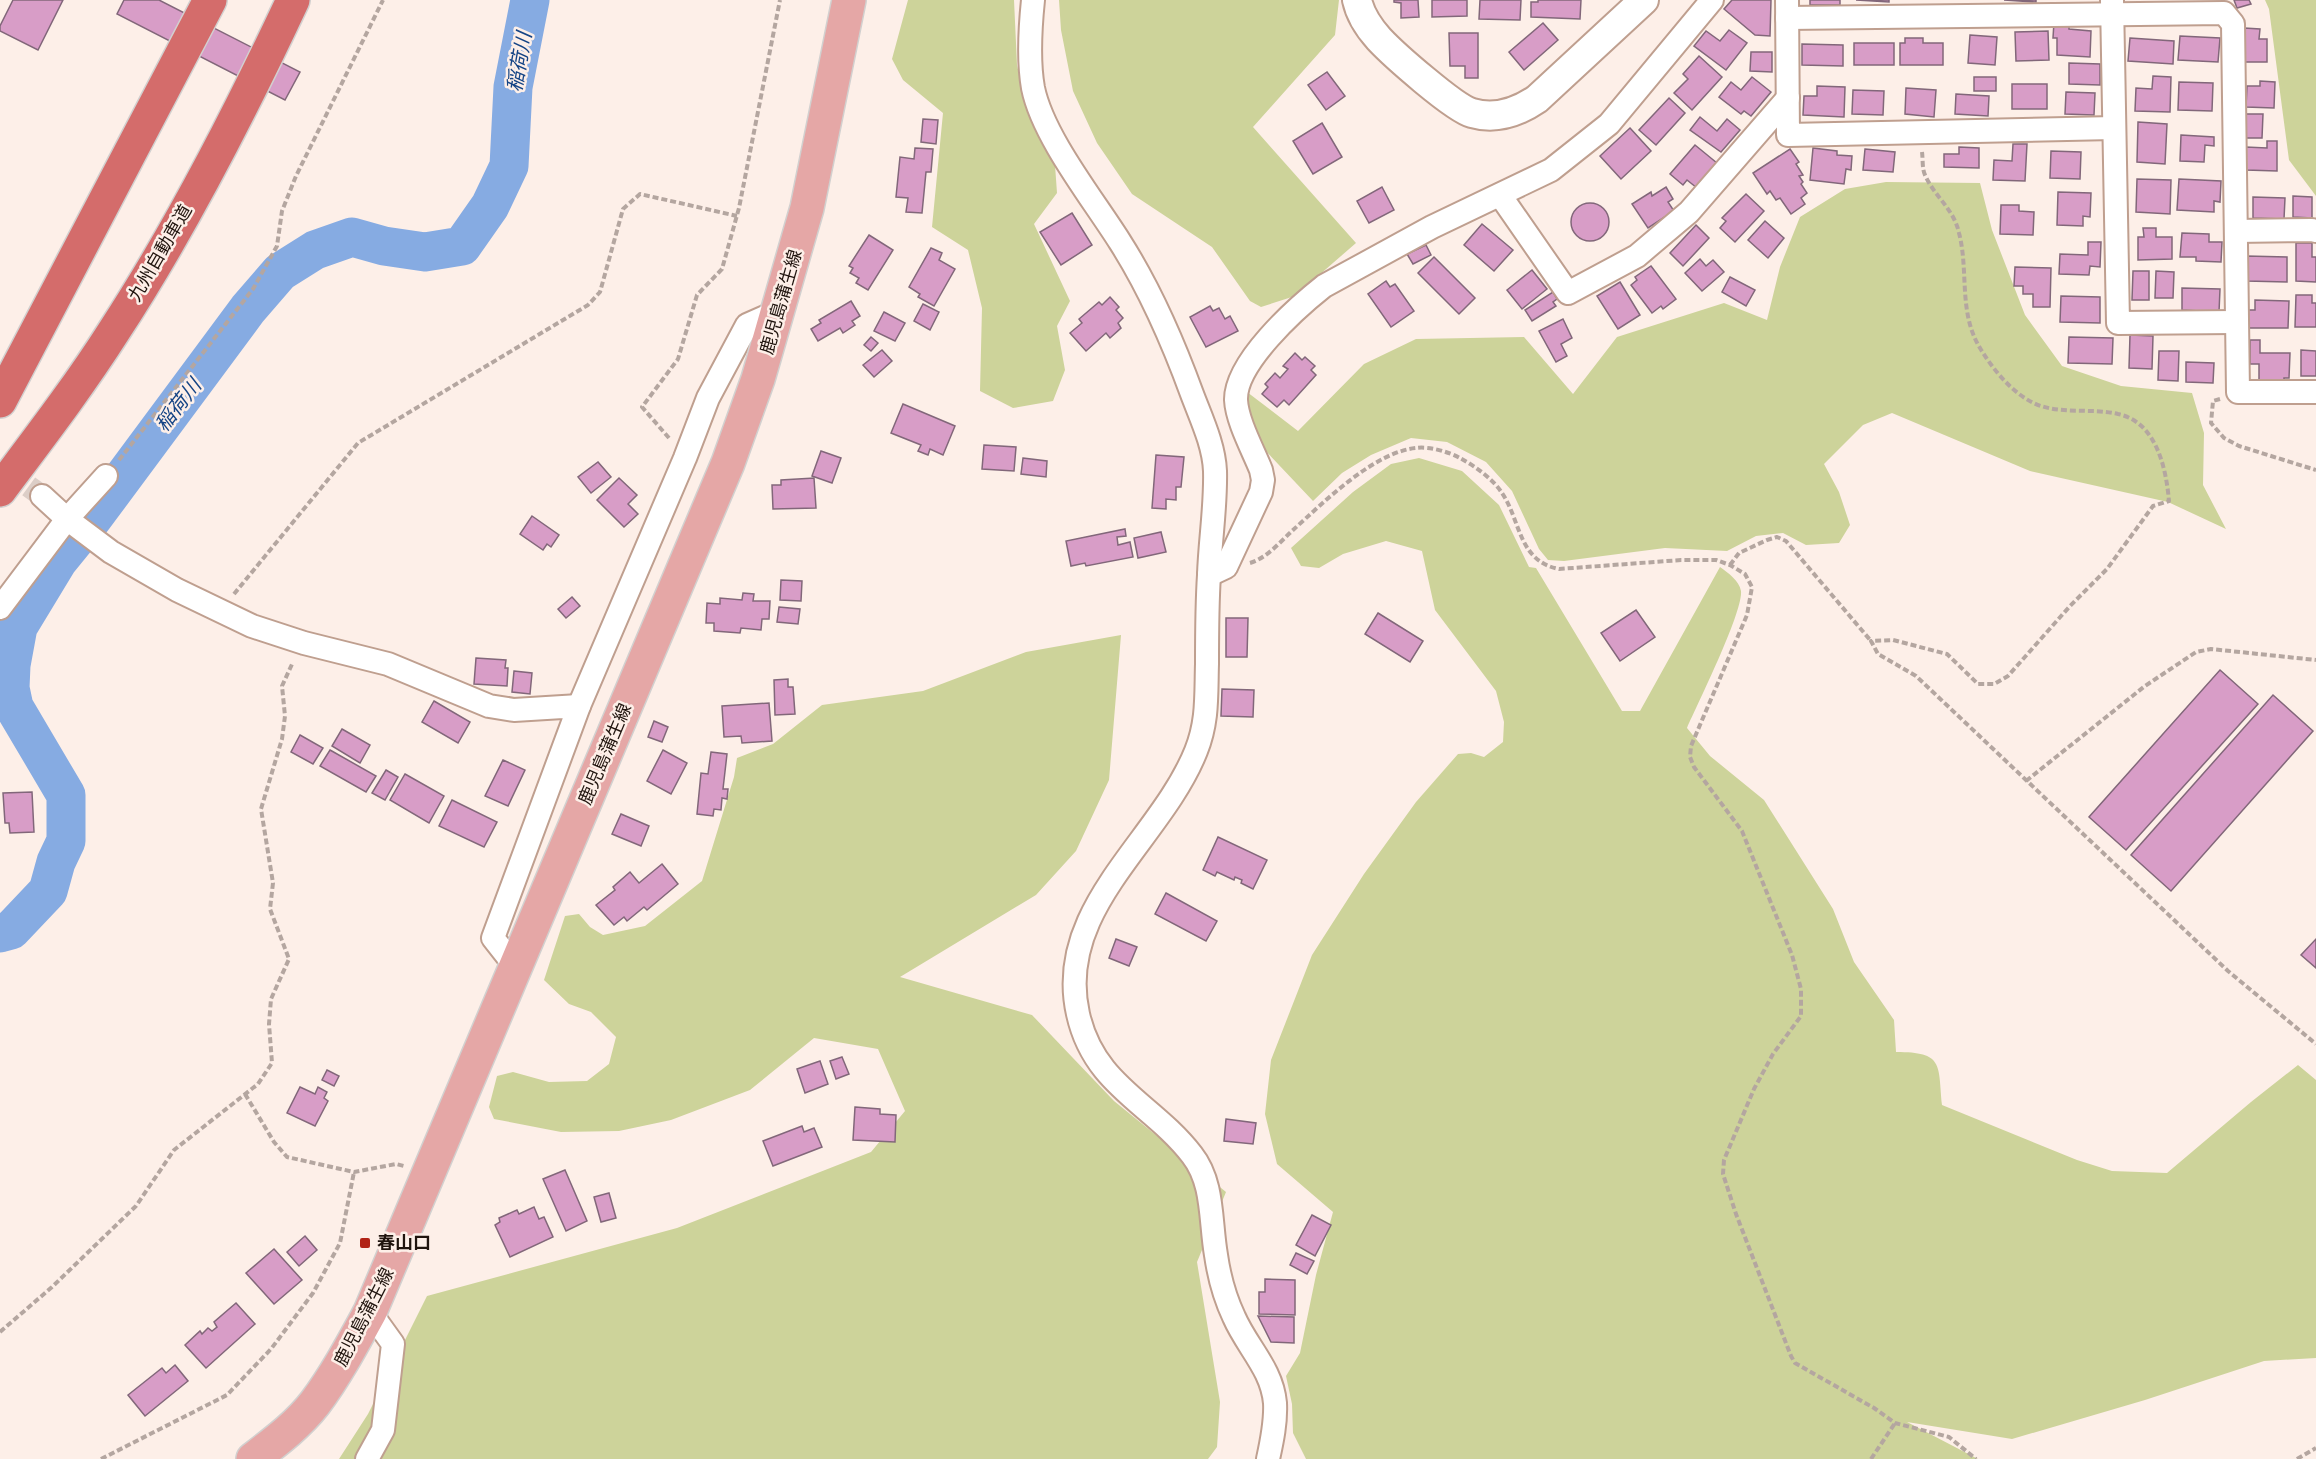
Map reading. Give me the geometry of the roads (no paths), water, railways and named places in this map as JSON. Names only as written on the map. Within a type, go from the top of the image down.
[{"type":"highway","points":[[0,401],[210,0]]},
{"type":"highway","name":"九州自動車道","points":[[0,490],[115,331],[189,205],[260,71],[293,0]]},
{"type":"main road","name":"鹿児島蒲生線","points":[[253,1459],[284,1435],[314,1405],[338,1370],[370,1312],[728,463],[779,311],[807,208],[849,0]]},
{"type":"street","points":[[1033,0],[1030,33],[1034,90],[1047,125],[1068,164],[1123,246],[1172,340],[1206,431],[1215,465],[1217,571],[1207,715],[1196,750],[1179,786],[1165,809],[1097,901],[1079,945],[1074,989],[1085,1043],[1108,1077],[1184,1146],[1201,1169],[1207,1184],[1216,1258],[1225,1292],[1234,1318],[1268,1373],[1275,1402],[1268,1459]]},
{"type":"street","points":[[1357,0],[1369,26],[1381,41],[1455,105],[1472,113],[1490,116],[1523,109],[1538,99],[1644,0]]},
{"type":"street","points":[[1217,571],[1257,503],[1263,480],[1236,402],[1237,386],[1246,365],[1308,299],[1324,286],[1431,227],[1551,170],[1608,124],[1712,0]]},
{"type":"street","points":[[2112,8],[2118,323],[2236,322]]},
{"type":"street","points":[[2114,128],[1788,135],[1787,9],[2112,8],[2224,13],[2233,24],[2238,392],[2316,392]]},
{"type":"street","points":[[1500,195],[1568,293],[1637,256],[1689,212],[1788,98]]},
{"type":"street","points":[[2236,231],[2316,231]]},
{"type":"street","points":[[515,966],[493,938],[579,706],[685,458],[708,398],[747,325],[779,311]]},
{"type":"street","points":[[0,608],[67,519],[106,476]]},
{"type":"street","points":[[42,496],[67,519],[111,552],[177,590],[252,626],[304,643],[388,664],[489,706],[514,710],[579,706]]},
{"type":"street","points":[[367,1459],[383,1430],[393,1344],[370,1312]]},
{"type":"waterway","name":"稲荷川","points":[[0,933],[11,930],[48,891],[56,862],[66,841],[66,795],[14,707],[10,688],[11,665],[18,627],[58,561],[93,518],[248,309],[280,272],[315,250],[352,237],[384,246],[425,252],[462,246],[490,206],[509,166],[513,87],[530,0]]},
{"type":"tunnel","points":[[2,467],[42,496]]},
{"type":"place","name":"春山口","points":[[365,1243]]}]
